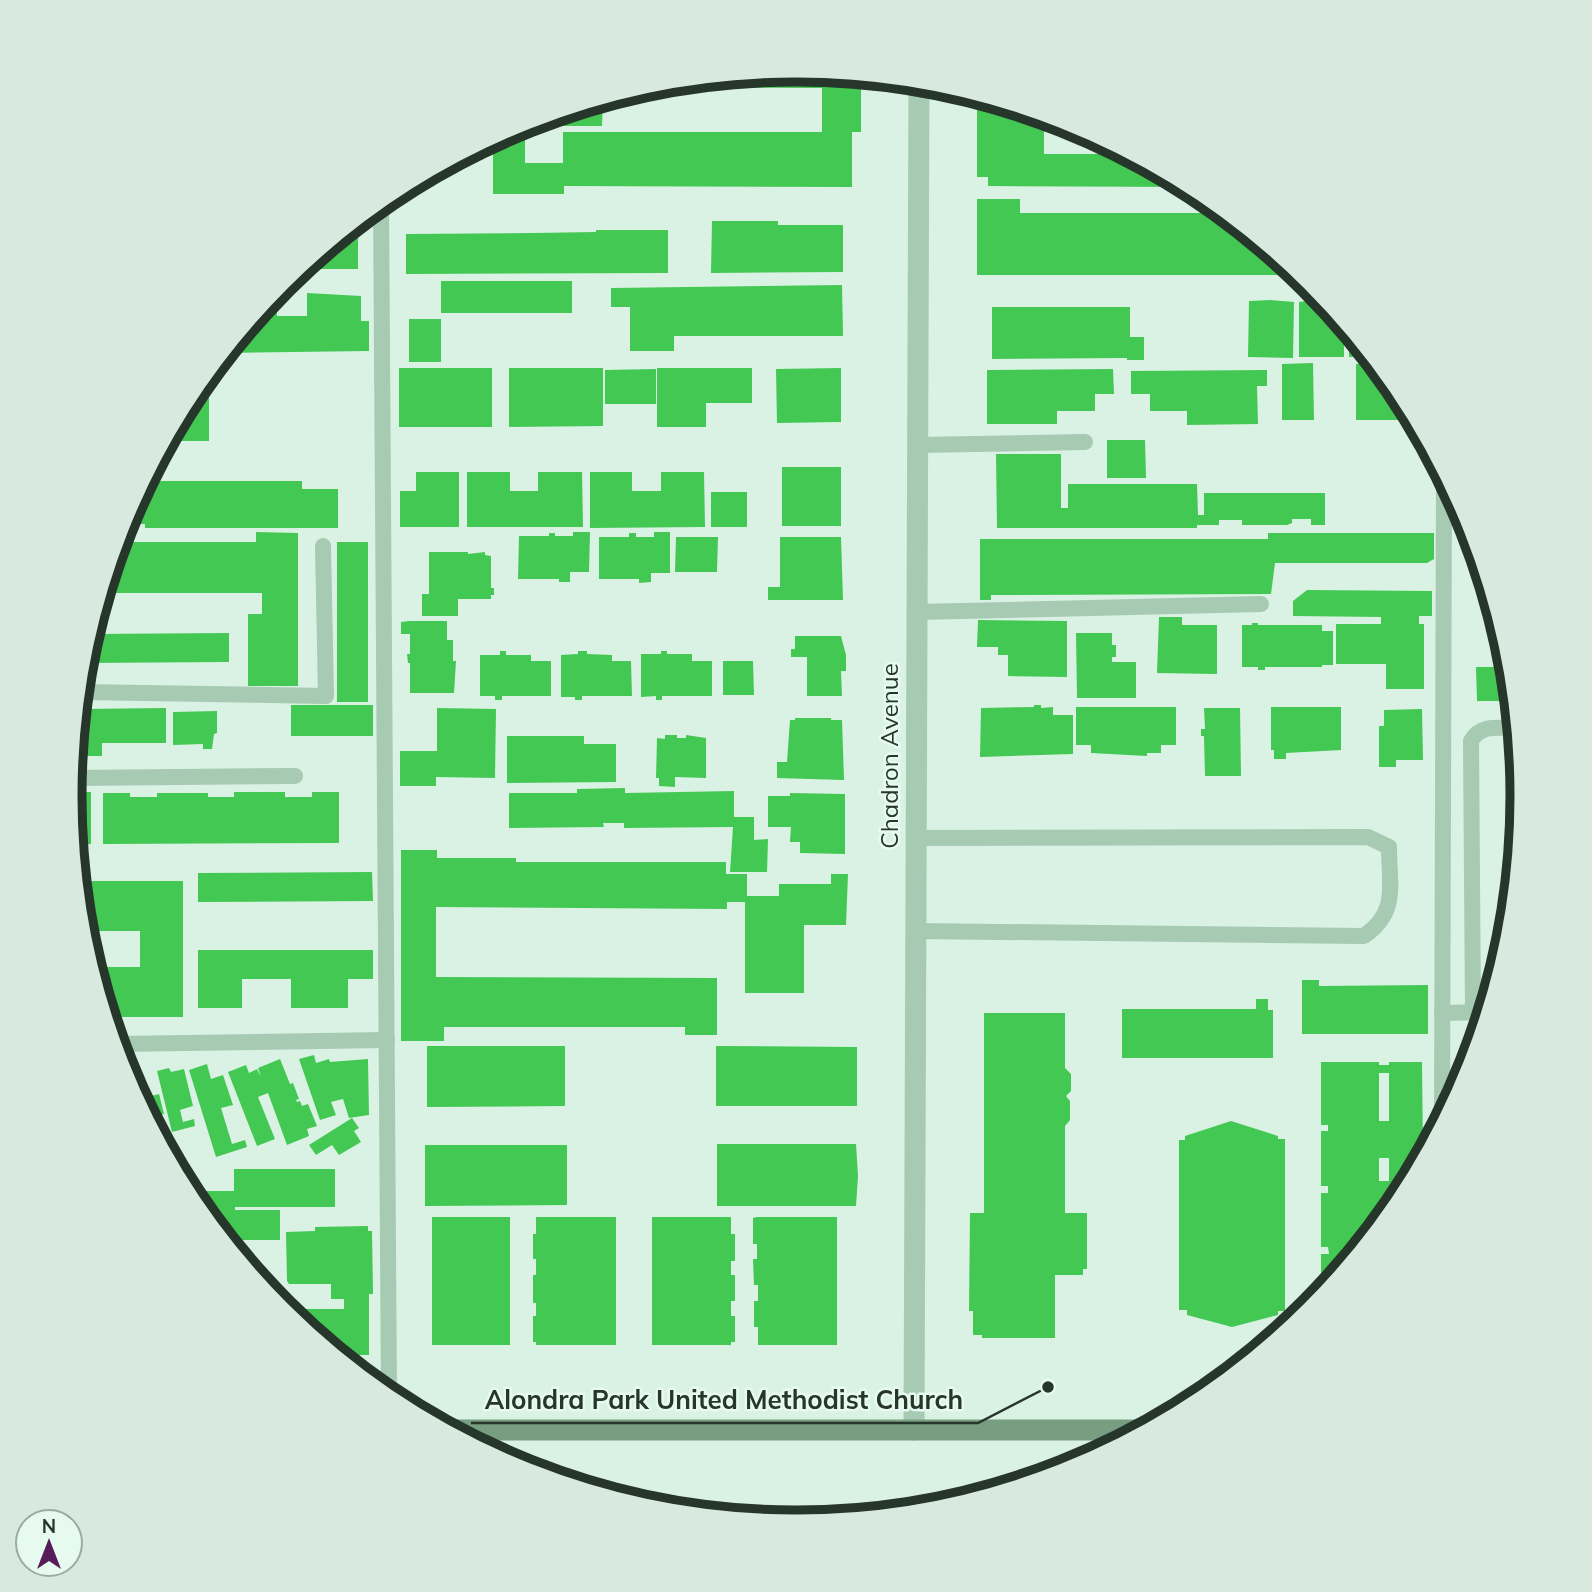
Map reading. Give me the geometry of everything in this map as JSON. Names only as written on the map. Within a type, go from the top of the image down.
[{"type":"main road","points":[[469,1430],[1123,1430]]},
{"type":"street","name":"Chadron Avenue","points":[[914,1430],[919,93]]},
{"type":"lane","points":[[381,216],[389,1382]]},
{"type":"lane","points":[[918,445],[1085,442]]},
{"type":"lane","points":[[1442,1098],[1444,498]]},
{"type":"lane","points":[[90,692],[326,696],[323,546]]},
{"type":"lane","points":[[917,612],[1261,604]]},
{"type":"lane","points":[[1479,1002],[1471,741],[1476,733],[1486,728],[1506,728]]},
{"type":"lane","points":[[83,778],[295,776]]},
{"type":"lane","points":[[916,838],[1368,837],[1389,847],[1390,905],[1378,926],[1364,936],[916,931]]},
{"type":"lane","points":[[1442,1013],[1476,1012]]},
{"type":"lane","points":[[127,1044],[387,1040]]},
{"type":"building","points":[[796,82],[861,86],[861,132],[852,132],[852,187],[564,186],[564,194],[493,194],[493,150],[525,136],[525,163],[563,163],[563,132],[822,132],[822,88],[710,87]]},
{"type":"building","points":[[977,106],[1044,127],[1044,154],[1107,154],[1167,187],[988,186],[988,177],[977,177]]},
{"type":"building","points":[[603,109],[602,126],[561,126],[561,122]]},
{"type":"building","points":[[977,199],[1020,199],[1020,213],[1207,213],[1280,271],[1280,275],[977,275]]},
{"type":"building","points":[[712,221],[843,225],[843,272],[711,273]]},
{"type":"building","points":[[668,230],[668,273],[406,274],[406,234]]},
{"type":"building","points":[[358,232],[358,269],[315,269],[325,259]]},
{"type":"building","points":[[441,281],[572,281],[572,313],[441,313]]},
{"type":"building","points":[[842,285],[843,336],[674,336],[674,351],[630,351],[630,307],[611,307],[611,288]]},
{"type":"building","points":[[307,293],[361,296],[361,321],[369,321],[369,351],[237,353],[277,306],[277,316],[307,316]]},
{"type":"building","points":[[1249,301],[1294,302],[1293,358],[1248,357]]},
{"type":"building","points":[[1310,301],[1333,325],[1344,339],[1344,357],[1299,357],[1299,302]]},
{"type":"building","points":[[992,307],[1130,307],[1130,337],[1144,337],[1144,360],[992,359]]},
{"type":"building","points":[[409,319],[441,319],[441,362],[409,362]]},
{"type":"building","points":[[1349,345],[1359,357],[1349,357]]},
{"type":"building","points":[[1313,363],[1314,420],[1282,420],[1282,364]]},
{"type":"building","points":[[1356,364],[1364,364],[1402,420],[1356,420]]},
{"type":"building","points":[[399,368],[492,368],[492,427],[399,427]]},
{"type":"building","points":[[509,368],[603,368],[603,426],[509,427]]},
{"type":"building","points":[[657,368],[752,368],[752,403],[706,403],[706,427],[657,427]]},
{"type":"building","points":[[841,368],[841,422],[777,423],[776,369]]},
{"type":"building","points":[[656,369],[656,404],[605,404],[605,370]]},
{"type":"building","points":[[1113,369],[1114,394],[1095,394],[1095,411],[1057,411],[1057,424],[987,424],[987,370]]},
{"type":"building","points":[[1267,370],[1267,386],[1257,386],[1258,424],[1187,425],[1187,411],[1150,411],[1150,394],[1131,394],[1131,371]]},
{"type":"building","points":[[209,391],[209,441],[177,441]]},
{"type":"building","points":[[1107,440],[1145,440],[1146,478],[1107,478]]},
{"type":"building","points":[[996,454],[1061,454],[1061,508],[1068,508],[1068,484],[1197,484],[1198,515],[1204,515],[1204,493],[1325,493],[1325,525],[1311,525],[1311,519],[1292,519],[1292,523],[1287,525],[1242,525],[1242,520],[1219,520],[1219,525],[1197,525],[1197,528],[997,528]]},
{"type":"building","points":[[782,467],[841,467],[841,526],[782,526]]},
{"type":"building","points":[[416,472],[459,472],[459,527],[400,527],[400,491],[416,491]]},
{"type":"building","points":[[467,472],[510,472],[510,491],[538,491],[538,472],[582,472],[583,527],[467,527]]},
{"type":"building","points":[[590,472],[632,472],[632,491],[661,491],[661,472],[704,472],[705,527],[590,528]]},
{"type":"building","points":[[156,481],[302,481],[302,489],[338,489],[338,528],[145,528],[145,524],[137,524]]},
{"type":"building","points":[[711,492],[747,492],[747,527],[711,527]]},
{"type":"building","points":[[256,532],[298,533],[298,686],[248,686],[248,614],[262,614],[262,593],[112,593],[130,542],[256,542]]},
{"type":"building","points":[[573,532],[590,532],[589,572],[570,572],[570,582],[559,582],[559,579],[518,579],[519,536],[549,536],[549,533],[555,533],[555,536],[573,536]]},
{"type":"building","points":[[654,532],[670,532],[670,573],[651,573],[651,582],[639,583],[639,579],[599,579],[599,537],[629,537],[629,533],[636,533],[636,537],[654,537]]},
{"type":"building","points":[[1268,533],[1434,533],[1434,559],[1427,563],[1275,563],[1271,594],[991,595],[991,600],[980,600],[980,539],[1268,539]]},
{"type":"building","points":[[676,537],[718,537],[717,572],[675,572]]},
{"type":"building","points":[[780,537],[841,537],[843,600],[768,600],[768,587],[780,587]]},
{"type":"building","points":[[337,542],[368,542],[368,702],[337,702]]},
{"type":"building","points":[[429,552],[485,552],[485,555],[491,556],[491,588],[494,588],[494,595],[491,595],[491,599],[458,599],[458,616],[422,616],[422,594],[429,594]]},
{"type":"building","points":[[1307,590],[1432,591],[1432,616],[1419,616],[1419,624],[1424,624],[1424,689],[1386,689],[1386,664],[1336,664],[1336,624],[1381,624],[1381,617],[1293,616],[1293,601]]},
{"type":"building","points":[[1159,617],[1182,617],[1182,625],[1217,625],[1217,674],[1157,673]]},
{"type":"building","points":[[978,620],[1067,621],[1067,677],[1008,676],[1008,655],[998,655],[998,647],[977,647]]},
{"type":"building","points":[[447,621],[447,640],[453,640],[453,661],[456,661],[454,693],[410,693],[410,663],[407,654],[410,654],[410,634],[401,634],[401,622]]},
{"type":"building","points":[[1242,625],[1322,625],[1322,631],[1333,631],[1333,665],[1265,667],[1265,670],[1242,667]]},
{"type":"building","points":[[229,633],[229,662],[95,663],[102,634]]},
{"type":"building","points":[[1076,633],[1112,633],[1116,657],[1112,657],[1112,662],[1136,662],[1136,698],[1077,698]]},
{"type":"building","points":[[795,636],[841,636],[846,655],[846,671],[841,671],[842,696],[807,696],[807,657],[791,657],[791,649],[795,649]]},
{"type":"building","points":[[500,651],[506,651],[506,655],[531,655],[531,661],[551,661],[551,696],[502,696],[502,700],[495,700],[495,696],[480,696],[480,655],[500,655]]},
{"type":"building","points":[[578,651],[612,655],[612,661],[631,661],[632,696],[582,696],[582,700],[561,697],[561,655],[578,654]]},
{"type":"building","points":[[661,651],[667,651],[667,654],[692,654],[692,661],[712,661],[712,696],[662,696],[662,700],[656,700],[656,696],[641,697],[641,654],[661,654]]},
{"type":"building","points":[[723,661],[753,661],[754,695],[723,695]]},
{"type":"building","points":[[1476,667],[1498,667],[1504,701],[1477,701]]},
{"type":"building","points":[[291,705],[373,705],[373,736],[291,736]]},
{"type":"building","points":[[1041,705],[1041,708],[1053,707],[1053,715],[1073,715],[1073,754],[980,757],[981,708]]},
{"type":"building","points":[[1076,707],[1176,707],[1176,745],[1161,745],[1161,753],[1147,753],[1147,756],[1091,753],[1091,745],[1076,745]]},
{"type":"building","points":[[1271,707],[1341,707],[1341,750],[1286,753],[1286,759],[1274,759],[1274,750],[1271,750]]},
{"type":"building","points":[[166,708],[166,743],[102,743],[102,756],[84,756],[87,709]]},
{"type":"building","points":[[437,708],[496,709],[495,778],[436,777],[436,786],[400,786],[400,751],[437,751]]},
{"type":"building","points":[[1204,708],[1240,708],[1241,776],[1205,776],[1204,736],[1201,736],[1201,729],[1205,729]]},
{"type":"building","points":[[1422,709],[1423,760],[1396,760],[1396,767],[1379,767],[1379,726],[1384,726],[1384,710]]},
{"type":"building","points":[[217,711],[217,733],[214,734],[212,749],[203,749],[203,744],[173,745],[173,712]]},
{"type":"building","points":[[790,720],[842,720],[844,780],[777,778],[777,762],[787,762]]},
{"type":"building","points":[[665,735],[677,735],[677,738],[686,738],[686,735],[706,738],[706,778],[675,777],[675,787],[659,786],[659,778],[656,778],[657,738],[665,739]]},
{"type":"building","points":[[507,736],[584,736],[584,744],[616,744],[616,782],[507,783]]},
{"type":"building","points":[[625,788],[625,793],[734,791],[734,817],[754,817],[754,840],[768,839],[767,872],[730,872],[733,827],[624,828],[624,823],[603,823],[604,827],[509,828],[509,793],[577,793],[577,789]]},
{"type":"building","points":[[82,792],[91,792],[91,844],[84,844]]},
{"type":"building","points":[[234,792],[285,792],[285,797],[312,797],[312,792],[339,792],[339,843],[103,844],[103,793],[157,797],[157,793],[208,793],[208,797],[234,797]]},
{"type":"building","points":[[790,793],[845,794],[845,854],[800,853],[800,842],[790,842],[791,827],[768,827],[768,796],[790,796]]},
{"type":"building","points":[[401,850],[437,850],[437,858],[516,858],[516,862],[726,862],[726,874],[747,874],[747,896],[779,896],[779,884],[831,884],[831,874],[848,874],[846,925],[804,925],[804,993],[745,993],[745,902],[727,902],[727,909],[436,907],[436,977],[717,978],[717,1035],[685,1035],[685,1027],[444,1027],[444,1041],[401,1041]]},
{"type":"building","points":[[372,872],[373,901],[198,902],[198,873]]},
{"type":"building","points":[[87,881],[183,881],[183,1017],[118,1017],[104,967],[140,967],[140,931],[95,931]]},
{"type":"building","points":[[198,950],[373,950],[373,979],[348,979],[348,1008],[291,1008],[291,979],[242,979],[242,1008],[198,1008]]},
{"type":"building","points":[[1302,980],[1319,980],[1319,986],[1428,985],[1428,1034],[1302,1034]]},
{"type":"building","points":[[1256,999],[1268,999],[1268,1010],[1273,1010],[1273,1058],[1122,1058],[1122,1009],[1256,1009]]},
{"type":"building","points":[[984,1013],[1065,1013],[1065,1068],[1071,1074],[1071,1091],[1066,1096],[1070,1101],[1070,1120],[1065,1126],[1065,1213],[1087,1213],[1087,1269],[1083,1269],[1083,1275],[1055,1275],[1055,1338],[982,1338],[982,1335],[973,1335],[973,1311],[969,1311],[970,1213],[984,1213]]},
{"type":"building","points":[[427,1046],[565,1046],[565,1106],[427,1107]]},
{"type":"building","points":[[716,1046],[857,1047],[857,1106],[716,1106]]},
{"type":"building","points":[[314,1055],[316,1063],[329,1059],[330,1062],[368,1059],[369,1115],[349,1118],[343,1099],[331,1102],[336,1115],[320,1120],[299,1059]]},
{"type":"building","points":[[280,1059],[290,1084],[293,1083],[299,1099],[297,1102],[300,1101],[302,1106],[308,1104],[317,1126],[307,1129],[309,1136],[287,1145],[268,1093],[258,1097],[275,1139],[257,1146],[228,1072],[246,1065],[249,1073],[257,1069],[261,1077],[258,1068]]},
{"type":"building","points":[[1321,1062],[1379,1062],[1379,1065],[1389,1065],[1389,1062],[1422,1062],[1423,1137],[1389,1193],[1362,1231],[1321,1280],[1321,1254],[1329,1254],[1328,1247],[1321,1247],[1321,1193],[1328,1193],[1328,1186],[1321,1186],[1321,1131],[1328,1131],[1328,1125],[1321,1125]],"holes":[[[1379,1073],[1389,1073],[1389,1121],[1379,1121]],[[1379,1158],[1389,1158],[1389,1181],[1379,1181]]]},
{"type":"building","points":[[207,1064],[211,1079],[223,1075],[233,1105],[221,1108],[232,1144],[245,1140],[247,1147],[216,1157],[189,1070]]},
{"type":"building","points":[[169,1068],[171,1072],[184,1069],[193,1106],[180,1110],[183,1122],[194,1119],[195,1126],[172,1132],[157,1071]]},
{"type":"building","points":[[159,1094],[164,1114],[158,1116],[149,1096]]},
{"type":"building","points":[[352,1118],[359,1128],[354,1131],[361,1142],[339,1155],[332,1145],[316,1155],[309,1145]]},
{"type":"building","points":[[1231,1121],[1278,1136],[1278,1139],[1285,1139],[1285,1311],[1232,1327],[1187,1315],[1187,1310],[1179,1310],[1179,1140]]},
{"type":"building","points":[[717,1144],[856,1144],[856,1206],[717,1206]]},
{"type":"building","points":[[425,1145],[567,1145],[567,1205],[425,1206]]},
{"type":"building","points":[[234,1169],[335,1169],[335,1207],[235,1207],[235,1210],[280,1210],[280,1240],[237,1240],[202,1191],[234,1191]]},
{"type":"building","points":[[432,1217],[510,1217],[510,1345],[432,1345]]},
{"type":"building","points":[[536,1217],[616,1217],[616,1345],[536,1345],[536,1342],[533,1342],[536,1303],[533,1303],[533,1275],[536,1275],[536,1259],[533,1259],[533,1234],[536,1234]]},
{"type":"building","points":[[652,1217],[731,1217],[731,1234],[735,1234],[735,1261],[731,1261],[731,1275],[735,1275],[735,1301],[731,1301],[731,1316],[735,1316],[735,1342],[731,1342],[731,1345],[652,1345]]},
{"type":"building","points":[[837,1217],[837,1345],[758,1345],[758,1327],[754,1327],[754,1301],[758,1301],[758,1285],[754,1285],[753,1259],[757,1259],[757,1244],[753,1244],[753,1218]]},
{"type":"building","points":[[368,1226],[368,1231],[372,1231],[373,1294],[369,1294],[369,1355],[352,1355],[301,1310],[344,1309],[344,1299],[331,1299],[331,1284],[289,1284],[287,1281],[286,1232],[315,1231],[315,1227]]},
{"type":"place","name":"Alondra Park United Methodist Church","points":[[1048,1387]]}]
